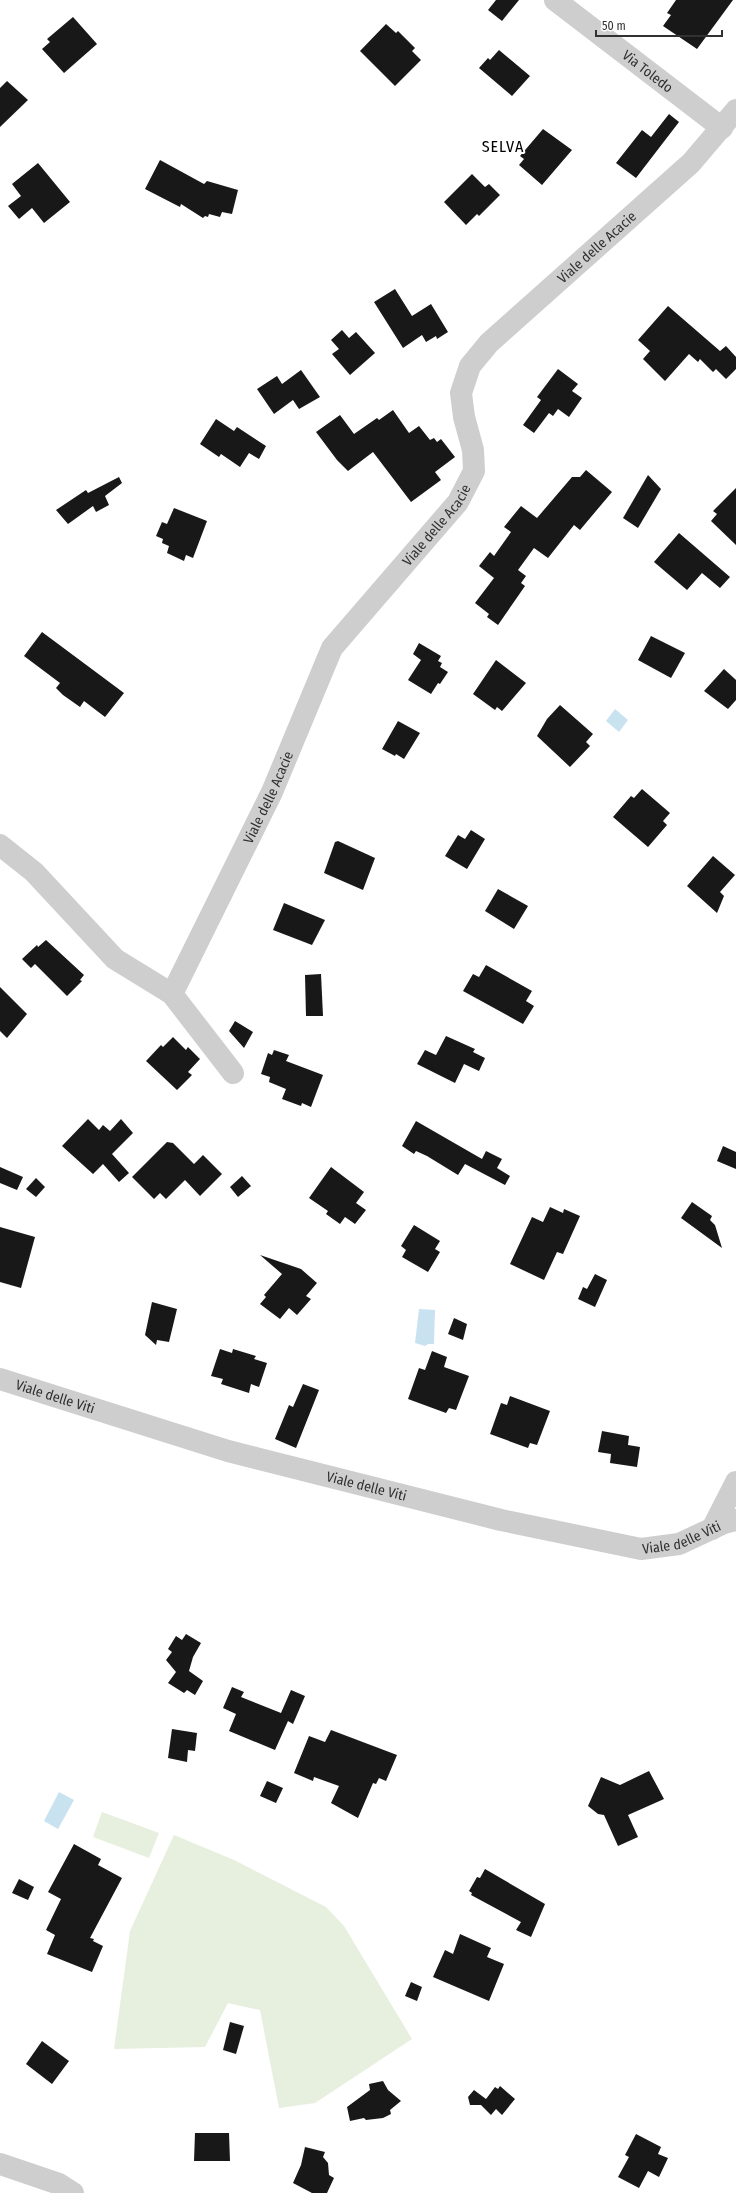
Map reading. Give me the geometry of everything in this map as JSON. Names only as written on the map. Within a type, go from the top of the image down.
[{"type":"street","name":"Via Toledo","points":[[555,0],[722,128]]},
{"type":"street","name":"Viale delle Acacie","points":[[172,994],[272,792],[332,648],[458,502],[474,470],[473,450],[464,417],[461,393],[470,366],[489,343],[692,163],[736,110]]},
{"type":"street","points":[[0,845],[34,872],[115,960],[172,994],[233,1073]]},
{"type":"street","name":"Viale delle Viti","points":[[0,1379],[228,1451],[501,1520],[641,1549],[679,1544],[736,1520]]},
{"type":"street","points":[[712,1529],[736,1482]]},
{"type":"street","points":[[0,2164],[59,2184],[73,2193]]},
{"type":"green space","points":[[102,1812],[159,1833],[149,1858],[93,1837]]},
{"type":"green space","points":[[174,1835],[234,1860],[326,1907],[344,1926],[412,2039],[315,2103],[279,2108],[260,2010],[228,2003],[205,2047],[114,2049],[130,1931]]},
{"type":"water","points":[[615,709],[628,720],[619,732],[606,721]]},
{"type":"water","points":[[419,1309],[435,1310],[434,1344],[428,1344],[425,1346],[415,1343]]},
{"type":"water","points":[[59,1792],[74,1800],[58,1829],[44,1821]]},
{"type":"building","points":[[496,0],[519,0],[502,21],[488,10]]},
{"type":"building","points":[[676,0],[733,0],[697,49],[663,26],[671,15],[667,13]]},
{"type":"building","points":[[73,17],[97,44],[64,73],[42,49],[50,42],[47,39]]},
{"type":"building","points":[[386,24],[396,33],[398,31],[415,48],[412,51],[421,60],[395,86],[360,51]]},
{"type":"building","points":[[499,50],[530,76],[512,96],[479,68],[488,58],[490,60]]},
{"type":"building","points":[[7,81],[28,100],[0,127],[0,88]]},
{"type":"building","points":[[669,114],[679,122],[636,178],[616,163],[642,130],[651,137]]},
{"type":"building","points":[[543,129],[572,150],[542,185],[519,165],[524,159],[520,156]]},
{"type":"building","points":[[160,160],[204,184],[207,181],[238,190],[232,214],[222,212],[220,217],[209,214],[208,217],[205,216],[203,218],[181,204],[180,207],[145,189]]},
{"type":"building","points":[[38,163],[70,202],[44,223],[32,208],[19,219],[8,206],[21,196],[12,184]]},
{"type":"building","points":[[472,174],[485,187],[489,184],[500,195],[479,216],[477,214],[466,225],[444,202]]},
{"type":"building","points":[[395,289],[412,316],[431,304],[448,332],[437,339],[436,336],[426,342],[422,335],[403,348],[374,302]]},
{"type":"building","points":[[668,306],[720,351],[726,346],[736,357],[736,369],[726,379],[716,369],[713,372],[700,359],[698,362],[689,354],[665,381],[643,359],[650,351],[638,340]]},
{"type":"building","points":[[342,330],[349,338],[356,332],[375,353],[350,375],[332,354],[339,349],[331,340]]},
{"type":"building","points":[[558,369],[578,384],[572,391],[582,398],[569,417],[558,409],[553,416],[549,413],[534,433],[523,425],[541,400],[537,397]]},
{"type":"building","points":[[301,370],[320,397],[299,409],[293,400],[274,414],[257,389],[277,376],[282,384]]},
{"type":"building","points":[[393,410],[409,433],[419,426],[430,440],[434,438],[437,442],[441,439],[455,457],[435,472],[441,480],[411,502],[373,452],[348,471],[337,460],[316,432],[340,415],[354,434],[377,418],[379,420]]},
{"type":"building","points":[[216,419],[234,431],[237,427],[266,446],[259,459],[249,453],[240,467],[221,454],[219,457],[200,444]]},
{"type":"building","points":[[586,470],[612,492],[580,530],[574,525],[548,558],[534,548],[518,570],[526,576],[521,583],[525,586],[498,625],[487,617],[489,614],[475,603],[494,578],[479,566],[490,552],[494,556],[511,532],[504,527],[521,506],[537,518],[572,477],[580,477]]},
{"type":"building","points":[[648,475],[661,489],[638,528],[623,518]]},
{"type":"building","points":[[119,477],[122,483],[105,496],[109,505],[96,512],[93,506],[68,524],[56,510],[86,490],[88,493]]},
{"type":"building","points":[[736,488],[736,545],[711,521],[717,514],[713,511]]},
{"type":"building","points":[[174,508],[207,521],[193,558],[186,555],[184,561],[167,553],[169,546],[162,543],[163,539],[156,536],[162,522],[167,524]]},
{"type":"building","points":[[679,533],[730,577],[720,588],[702,573],[687,590],[654,562]]},
{"type":"building","points":[[42,632],[124,693],[105,717],[84,701],[80,707],[63,695],[56,688],[60,683],[24,656]]},
{"type":"building","points":[[651,636],[685,653],[671,678],[638,660]]},
{"type":"building","points":[[419,643],[441,656],[438,661],[442,663],[440,667],[448,672],[431,694],[408,680],[421,660],[413,654]]},
{"type":"building","points":[[496,660],[526,683],[502,711],[497,707],[495,710],[473,694]]},
{"type":"building","points":[[724,669],[736,680],[736,700],[728,709],[704,691]]},
{"type":"building","points":[[560,705],[593,734],[586,742],[590,746],[570,767],[537,736],[547,719]]},
{"type":"building","points":[[398,721],[420,733],[404,759],[396,754],[395,756],[382,749]]},
{"type":"building","points":[[642,789],[670,813],[663,821],[667,825],[648,847],[613,817],[631,796],[634,798]]},
{"type":"building","points":[[471,830],[485,839],[467,869],[445,856],[458,835],[465,839]]},
{"type":"building","points":[[338,841],[375,858],[363,890],[324,873],[335,842]]},
{"type":"building","points":[[713,856],[735,875],[720,892],[724,896],[717,913],[687,886]]},
{"type":"building","points":[[498,889],[528,906],[514,929],[485,911]]},
{"type":"building","points":[[284,903],[325,920],[312,945],[273,930]]},
{"type":"building","points":[[46,940],[84,975],[80,980],[82,981],[67,996],[35,964],[31,968],[22,959],[37,945],[38,947]]},
{"type":"building","points":[[486,965],[532,991],[526,1001],[534,1006],[523,1024],[463,991],[473,974],[479,977]]},
{"type":"building","points":[[321,974],[323,1016],[306,1016],[305,975]]},
{"type":"building","points":[[0,987],[27,1014],[7,1038],[0,1031]]},
{"type":"building","points":[[235,1021],[253,1032],[244,1048],[229,1031]]},
{"type":"building","points":[[446,1036],[475,1049],[473,1052],[485,1058],[479,1071],[464,1064],[455,1083],[417,1064],[425,1050],[436,1055]]},
{"type":"building","points":[[173,1037],[186,1050],[188,1047],[200,1059],[188,1072],[192,1075],[177,1090],[146,1061],[161,1045],[163,1047]]},
{"type":"building","points":[[274,1050],[289,1055],[286,1061],[323,1075],[311,1107],[302,1103],[301,1106],[282,1099],[286,1089],[269,1082],[270,1077],[261,1074],[268,1053],[272,1055]]},
{"type":"building","points":[[88,1119],[99,1130],[103,1125],[110,1131],[121,1119],[133,1133],[112,1154],[129,1173],[119,1182],[103,1164],[93,1174],[62,1146]]},
{"type":"building","points":[[416,1121],[482,1159],[486,1151],[502,1159],[497,1168],[510,1176],[505,1185],[465,1164],[458,1175],[427,1156],[416,1151],[414,1154],[402,1146]]},
{"type":"building","points":[[167,1142],[173,1143],[194,1164],[203,1155],[222,1174],[200,1196],[185,1180],[166,1199],[160,1193],[154,1199],[132,1177]]},
{"type":"building","points":[[723,1146],[736,1152],[736,1169],[717,1161]]},
{"type":"building","points":[[0,1167],[23,1177],[17,1190],[0,1183]]},
{"type":"building","points":[[331,1167],[364,1192],[356,1203],[366,1210],[355,1224],[345,1217],[340,1224],[326,1214],[328,1211],[309,1198]]},
{"type":"building","points":[[242,1176],[251,1186],[238,1197],[230,1187]]},
{"type":"building","points":[[36,1178],[45,1187],[36,1197],[26,1189]]},
{"type":"building","points":[[692,1202],[712,1216],[710,1220],[715,1225],[722,1248],[681,1218]]},
{"type":"building","points":[[550,1207],[563,1213],[564,1209],[580,1216],[563,1254],[557,1252],[544,1280],[510,1264],[532,1217],[543,1222]]},
{"type":"building","points":[[414,1225],[440,1241],[435,1249],[440,1252],[428,1272],[402,1257],[406,1250],[401,1246]]},
{"type":"building","points":[[0,1227],[35,1237],[21,1288],[0,1282]]},
{"type":"building","points":[[260,1255],[301,1269],[317,1283],[306,1296],[311,1299],[297,1315],[289,1308],[280,1319],[260,1304],[266,1297],[264,1295],[282,1274]]},
{"type":"building","points":[[595,1274],[607,1280],[595,1307],[578,1299],[583,1287],[587,1289]]},
{"type":"building","points":[[152,1302],[177,1309],[169,1342],[157,1340],[156,1345],[145,1335]]},
{"type":"building","points":[[454,1318],[467,1324],[463,1340],[448,1334]]},
{"type":"building","points":[[220,1349],[232,1353],[233,1349],[256,1356],[254,1359],[267,1363],[259,1387],[251,1384],[249,1393],[221,1384],[223,1379],[211,1376]]},
{"type":"building","points":[[432,1351],[447,1357],[444,1367],[469,1376],[456,1410],[449,1408],[446,1413],[408,1399],[419,1368],[425,1370]]},
{"type":"building","points":[[303,1384],[319,1390],[296,1448],[275,1439],[289,1405],[293,1407]]},
{"type":"building","points":[[510,1396],[550,1411],[537,1445],[530,1443],[528,1448],[490,1434],[501,1403],[507,1405]]},
{"type":"building","points":[[602,1431],[629,1436],[628,1445],[640,1447],[637,1467],[610,1463],[611,1454],[598,1452]]},
{"type":"building","points":[[186,1634],[201,1643],[193,1657],[189,1671],[203,1681],[195,1695],[187,1690],[184,1693],[168,1683],[176,1672],[166,1660],[172,1652],[168,1649],[176,1636],[182,1640]]},
{"type":"building","points":[[232,1687],[244,1692],[241,1697],[281,1713],[291,1690],[305,1696],[293,1724],[288,1721],[275,1750],[229,1731],[236,1714],[223,1708]]},
{"type":"building","points":[[172,1729],[197,1733],[195,1751],[188,1750],[187,1762],[168,1758]]},
{"type":"building","points":[[331,1730],[397,1755],[386,1781],[379,1778],[376,1784],[373,1783],[358,1818],[331,1803],[339,1786],[314,1777],[313,1781],[294,1773],[309,1736],[325,1742]]},
{"type":"building","points":[[649,1771],[664,1799],[628,1815],[638,1837],[618,1846],[604,1815],[598,1814],[588,1806],[601,1777],[620,1785]]},
{"type":"building","points":[[267,1781],[283,1788],[276,1803],[260,1796]]},
{"type":"building","points":[[74,1844],[101,1859],[98,1865],[122,1878],[90,1938],[94,1939],[93,1941],[103,1946],[92,1972],[47,1954],[55,1935],[46,1930],[61,1899],[48,1892]]},
{"type":"building","points":[[485,1869],[545,1904],[531,1937],[516,1930],[521,1922],[471,1895],[472,1893],[469,1891],[477,1877],[480,1878]]},
{"type":"building","points":[[19,1879],[34,1887],[28,1900],[12,1893]]},
{"type":"building","points":[[460,1934],[491,1948],[487,1957],[504,1964],[489,2001],[433,1977],[445,1950],[453,1954]]},
{"type":"building","points":[[411,1982],[422,1987],[417,2001],[405,1996]]},
{"type":"building","points":[[230,2022],[244,2026],[236,2054],[223,2050]]},
{"type":"building","points":[[42,2041],[69,2061],[52,2084],[26,2064]]},
{"type":"building","points":[[383,2081],[388,2090],[401,2101],[390,2110],[391,2114],[383,2118],[366,2120],[364,2118],[350,2121],[347,2107],[370,2090],[369,2084]]},
{"type":"building","points":[[500,2086],[515,2099],[502,2115],[496,2109],[491,2115],[481,2105],[470,2105],[468,2097],[474,2090],[486,2099],[495,2087],[498,2089]]},
{"type":"building","points":[[195,2133],[229,2133],[230,2161],[194,2161]]},
{"type":"building","points":[[636,2134],[661,2147],[658,2154],[668,2158],[659,2177],[648,2171],[639,2188],[618,2177],[629,2157],[625,2155]]},
{"type":"building","points":[[305,2147],[325,2152],[323,2157],[328,2163],[329,2175],[334,2178],[327,2193],[312,2193],[293,2183],[301,2165]]},
{"type":"district","name":"SELVA","points":[[503,146]]}]
